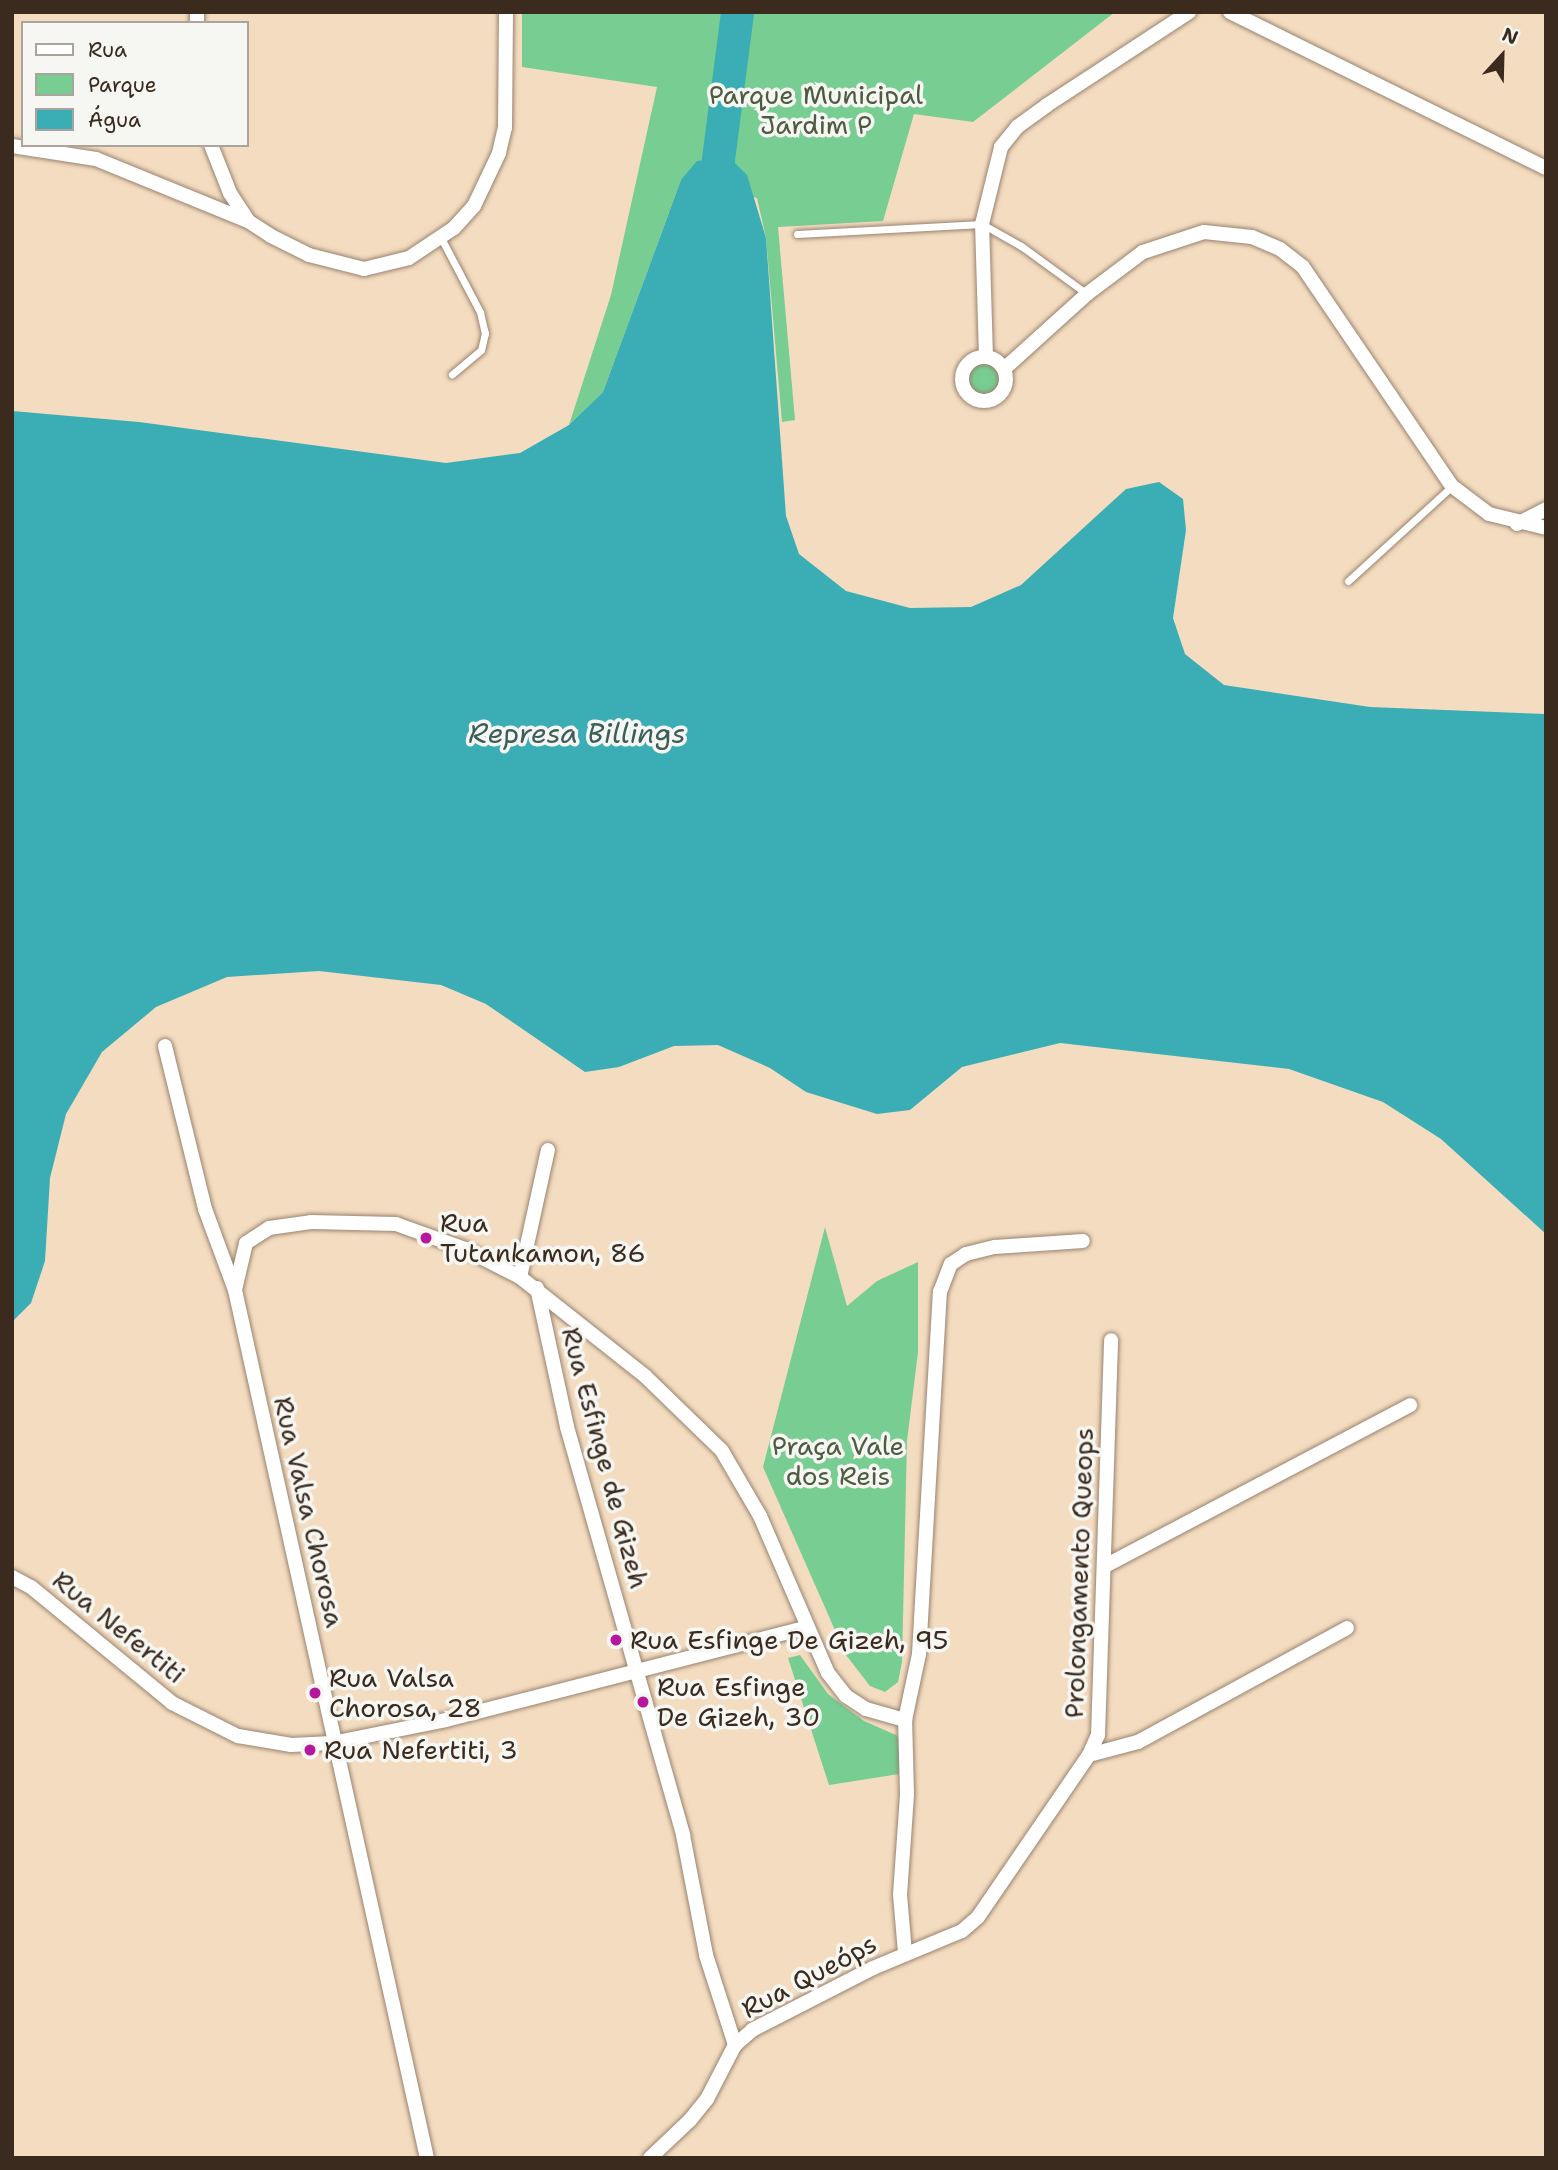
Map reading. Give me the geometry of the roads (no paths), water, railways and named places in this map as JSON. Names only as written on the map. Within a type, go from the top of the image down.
[{"type":"street","points":[[12,146],[96,159],[248,221],[309,255],[364,269],[409,258],[441,238],[474,206],[499,153],[505,128],[506,12]]},
{"type":"street","points":[[986,357],[982,224],[998,156],[1017,127],[1189,12]]},
{"type":"street","points":[[1230,12],[1546,168]]},
{"type":"street","points":[[212,147],[230,193],[248,221]]},
{"type":"street","points":[[1004,369],[1087,294],[1143,252],[1188,234],[1230,233],[1280,248],[1303,267],[1452,486],[1489,514],[1517,524],[1546,528]]},
{"type":"street","points":[[986,357],[1004,369],[1007,383],[999,396],[986,402],[972,398],[963,387],[963,372],[971,360],[986,357]]},
{"type":"street","points":[[1517,524],[1546,509]]},
{"type":"street","name":"Rua Valsa Chorosa","points":[[165,1046],[205,1209],[235,1290],[332,1743],[427,2158]]},
{"type":"street","points":[[520,1277],[548,1150]]},
{"type":"street","points":[[235,1290],[246,1243],[269,1228],[312,1222],[396,1224],[465,1249],[520,1277],[645,1376],[736,1468],[805,1628],[828,1674],[846,1696],[882,1715],[905,1720]]},
{"type":"street","points":[[905,1954],[900,1895],[907,1794],[905,1720],[919,1654],[936,1323],[947,1272],[957,1258],[995,1247],[1083,1241]]},
{"type":"street","name":"Rua Esfinge de Gizeh","points":[[537,1288],[567,1427],[682,1835],[710,1968],[735,2045]]},
{"type":"street","name":"Prolongamento Queops","points":[[962,1931],[988,1906],[1089,1755],[1098,1735],[1111,1340]]},
{"type":"street","points":[[1105,1566],[1410,1405]]},
{"type":"street","name":"Rua Nefertiti","points":[[12,1577],[31,1587],[172,1703],[260,1742],[332,1743],[446,1720],[805,1628]]},
{"type":"street","points":[[1089,1755],[1138,1742],[1347,1629]]},
{"type":"street","name":"Rua Queóps","points":[[650,2158],[707,2099],[735,2045],[783,2012],[905,1954],[962,1931]]},
{"type":"lane","points":[[797,234],[982,224],[1021,246],[1087,294]]},
{"type":"lane","points":[[441,238],[481,312],[485,333],[481,350],[452,374]]},
{"type":"lane","points":[[1348,581],[1452,486]]},
{"type":"water","name":"Represa Billings","points":[[697,161],[733,161],[747,175],[766,238],[786,516],[799,554],[846,591],[910,608],[971,607],[1021,585],[1126,489],[1159,482],[1183,499],[1186,530],[1173,618],[1185,654],[1224,685],[1370,707],[1546,714],[1546,1234],[1441,1139],[1383,1102],[1289,1069],[1060,1043],[962,1067],[910,1110],[877,1114],[806,1092],[770,1068],[718,1045],[674,1046],[619,1067],[585,1072],[486,1004],[441,985],[319,971],[227,977],[156,1007],[102,1052],[66,1114],[50,1178],[45,1261],[31,1303],[12,1322],[12,411],[139,422],[446,463],[520,453],[569,425],[603,392],[681,180]]},
{"type":"waterway","points":[[718,159],[737,12]]},
{"type":"place","name":"Rua Tutankamon, 86","points":[[426,1238]]},
{"type":"place","name":"Rua Esfinge De Gizeh, 95","points":[[616,1640]]},
{"type":"place","name":"Rua Valsa Chorosa, 28","points":[[315,1693]]},
{"type":"place","name":"Rua Esfinge De Gizeh, 30","points":[[643,1702]]},
{"type":"place","name":"Rua Nefertiti, 3","points":[[310,1750]]},
{"type":"park label","name":"Parque Municipal Jardim P","points":[[816,110]]},
{"type":"park label","name":"Praça Vale dos Reis","points":[[838,1461]]}]
